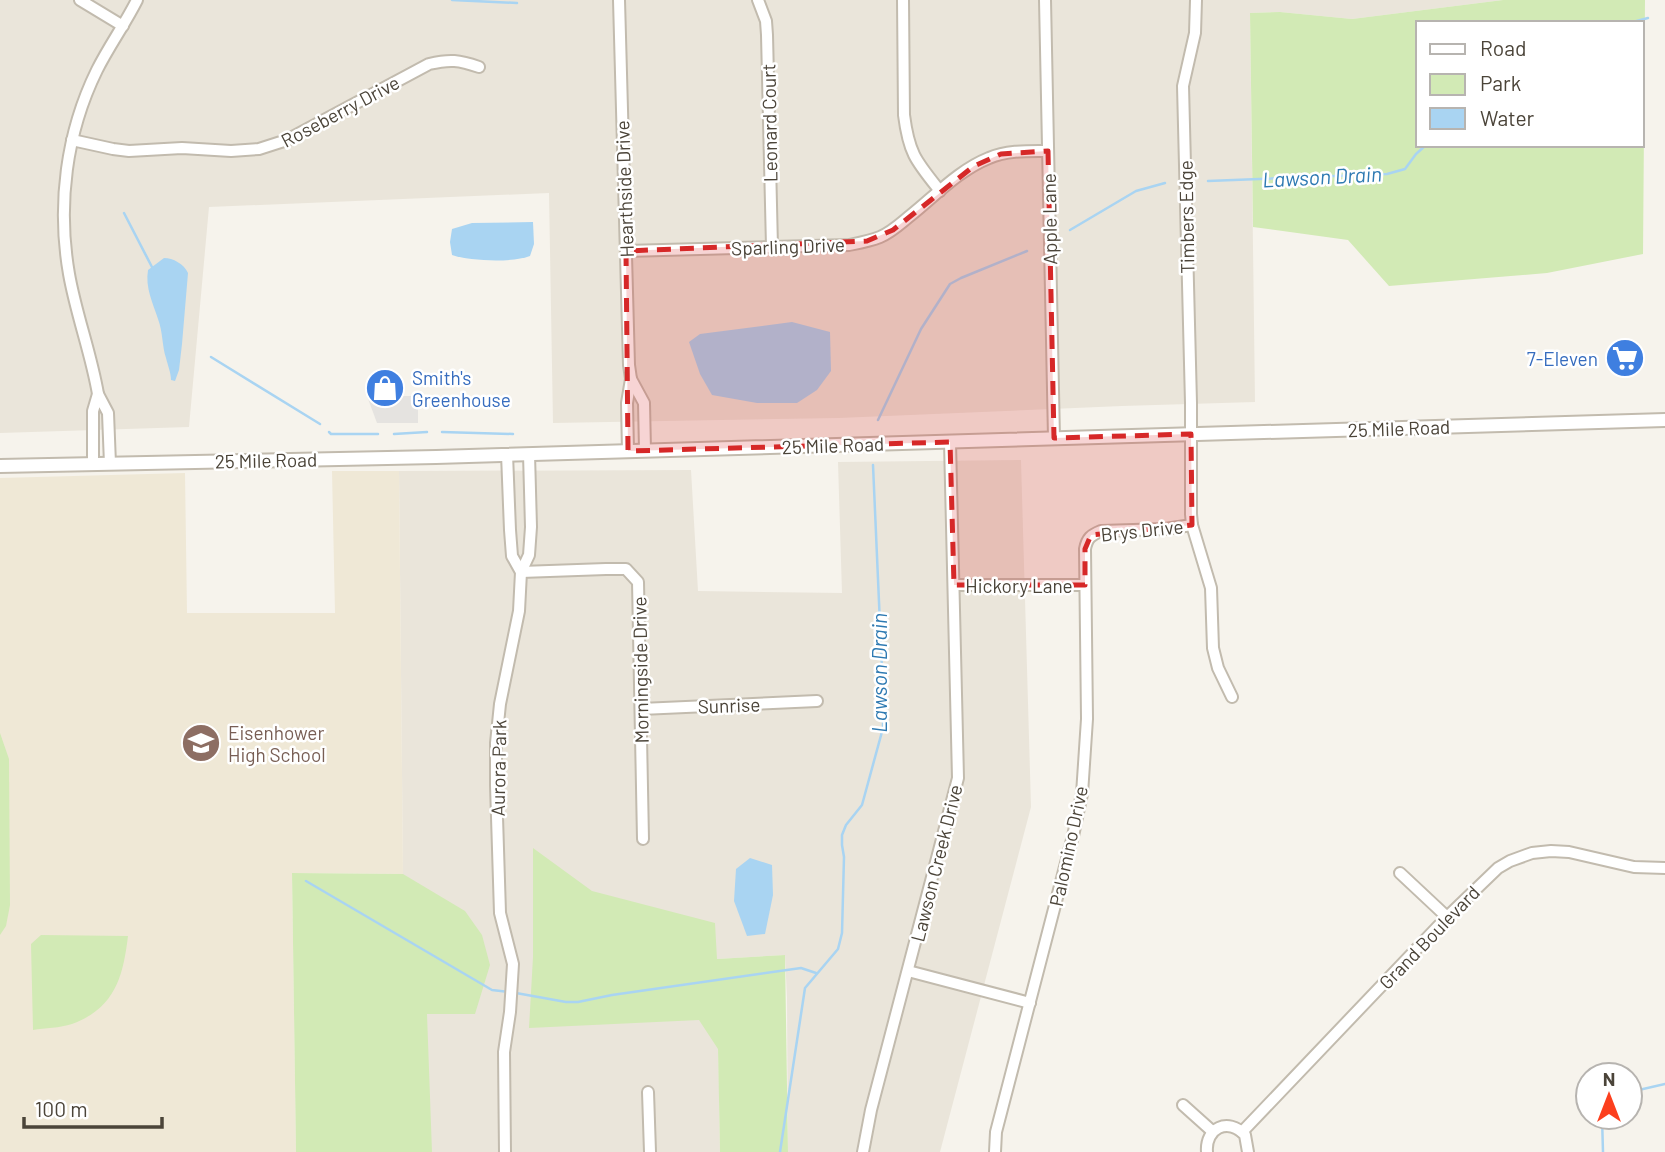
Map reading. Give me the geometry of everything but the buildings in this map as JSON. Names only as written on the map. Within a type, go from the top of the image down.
[{"type":"street","points":[[80,0],[123,26]]},
{"type":"street","points":[[110,464],[108,413],[98,394],[69,276],[64,237],[64,194],[78,115],[97,69],[137,0]]},
{"type":"street","name":"Hearthside Drive","points":[[619,0],[631,379],[627,403],[628,451]]},
{"type":"street","name":"Leonard Court","points":[[758,0],[766,21],[767,35],[772,247]]},
{"type":"street","points":[[903,0],[906,133],[917,163],[940,191]]},
{"type":"street","name":"Apple Lane","points":[[1045,0],[1054,438]]},
{"type":"street","name":"Timbers Edge","points":[[1196,0],[1195,33],[1183,86],[1192,524],[1210,588],[1213,648],[1218,668],[1232,697]]},
{"type":"street","name":"Roseberry Drive","points":[[72,140],[128,151],[182,148],[231,151],[259,149],[287,140],[429,64],[458,60],[479,67]]},
{"type":"street","name":"Sparling Drive","points":[[626,251],[849,245],[880,237],[893,230],[964,172],[991,157],[1012,152],[1048,151]]},
{"type":"street","name":"Hearthside Drive","points":[[631,379],[644,403],[645,450]]},
{"type":"street","points":[[93,464],[93,411],[98,394]]},
{"type":"street","name":"25 Mile Road","points":[[0,466],[436,457],[1665,420]]},
{"type":"street","name":"Lawson Creek Drive","points":[[863,1152],[871,1110],[958,778],[950,442]]},
{"type":"street","name":"Aurora Park","points":[[507,454],[512,556],[521,572]]},
{"type":"street","name":"Aurora Park","points":[[505,1152],[503,1073],[513,964],[500,914],[496,743],[500,704],[519,611],[521,572],[529,555],[529,454]]},
{"type":"street","points":[[509,517],[530,516]]},
{"type":"street","name":"Brys Drive","points":[[1091,535],[1101,531],[1165,529],[1192,524]]},
{"type":"street","name":"Palomino Drive","points":[[995,1152],[996,1132],[1082,794],[1087,719],[1085,549],[1091,535]]},
{"type":"street","name":"Morningside Drive","points":[[521,572],[626,569],[638,582],[643,839]]},
{"type":"street","name":"Hickory Lane","points":[[954,585],[1085,584]]},
{"type":"street","name":"Sunrise","points":[[641,709],[817,701]]},
{"type":"street","name":"Grand Boulevard","points":[[1242,1132],[1447,917],[1498,868],[1532,853],[1551,851],[1569,852],[1634,867],[1665,868]]},
{"type":"street","points":[[1400,873],[1447,917]]},
{"type":"street","points":[[908,971],[1030,1003]]},
{"type":"street","points":[[648,1092],[650,1152]]},
{"type":"street","points":[[1183,1105],[1212,1131]]},
{"type":"street","points":[[1207,1152],[1207,1138],[1212,1131],[1231,1126],[1242,1132],[1247,1139],[1248,1152]]},
{"type":"highlighted area","points":[[1048,151],[1054,438],[1191,434],[1192,525],[1091,535],[1085,549],[1085,585],[954,585],[950,442],[628,451],[626,251],[867,241],[893,230],[974,166],[1001,154]]},
{"type":"shaded area","points":[[0,0],[1503,0],[1352,19],[1280,12],[1250,13],[1255,402],[839,418],[553,423],[549,193],[209,207],[189,427],[0,433]]},
{"type":"shaded area","points":[[367,396],[418,396],[418,423],[377,423]]},
{"type":"shaded area","points":[[1021,460],[1031,807],[940,1152],[788,1152],[785,955],[717,959],[720,1152],[416,1152],[403,874],[399,471],[691,470],[698,591],[842,593],[838,462]]},
{"type":"shaded area","name":"Eisenhower High School","points":[[332,471],[399,471],[403,874],[292,873],[296,1152],[0,1152],[0,478],[185,473],[187,613],[335,613]]},
{"type":"green space","points":[[1503,0],[1645,0],[1644,127],[1644,21],[1416,21],[1416,147],[1644,147],[1643,254],[1547,273],[1389,286],[1348,240],[1253,227],[1250,13],[1280,12],[1352,19]]},
{"type":"green space","points":[[0,733],[9,759],[10,905],[6,926],[0,935]]},
{"type":"green space","points":[[533,848],[592,891],[715,923],[717,959],[785,955],[788,1152],[720,1152],[718,1049],[699,1020],[529,1028],[533,957]]},
{"type":"green space","points":[[292,873],[403,874],[465,911],[482,935],[490,965],[475,1014],[427,1014],[432,1152],[296,1152]]},
{"type":"green space","points":[[41,935],[128,936],[119,978],[107,1000],[98,1009],[72,1024],[33,1030],[31,944]]},
{"type":"water","points":[[533,222],[534,244],[530,256],[513,260],[491,260],[452,255],[452,229],[472,223]]},
{"type":"water","points":[[164,258],[178,262],[188,273],[179,370],[175,381],[171,380],[160,324],[148,283],[148,270]]},
{"type":"water","points":[[792,322],[830,332],[831,371],[817,390],[797,403],[757,403],[712,395],[700,374],[689,342],[700,334]]},
{"type":"water","points":[[750,858],[772,865],[773,895],[765,934],[747,936],[734,901],[736,869]]},
{"type":"waterway","points":[[452,0],[517,3]]},
{"type":"waterway","name":"Lawson Drain","points":[[1637,21],[1648,18]]},
{"type":"waterway","name":"Lawson Drain","points":[[1208,181],[1387,174],[1405,169],[1424,147]]},
{"type":"waterway","name":"Lawson Drain","points":[[1070,230],[1136,191],[1165,183]]},
{"type":"waterway","points":[[124,213],[153,269]]},
{"type":"waterway","name":"Lawson Drain","points":[[878,420],[921,329],[950,284],[1027,251]]},
{"type":"waterway","points":[[211,357],[320,424]]},
{"type":"waterway","points":[[329,432],[378,434]]},
{"type":"waterway","points":[[394,434],[427,432]]},
{"type":"waterway","points":[[442,432],[513,434]]},
{"type":"waterway","name":"Lawson Drain","points":[[780,1152],[805,988],[838,949],[842,933],[842,835],[846,825],[862,805],[883,728],[873,465]]},
{"type":"waterway","points":[[306,881],[492,990],[509,992]]},
{"type":"waterway","points":[[516,993],[578,1002],[801,968],[816,973]]},
{"type":"waterway","points":[[1644,1089],[1665,1084]]},
{"type":"waterway","points":[[1602,1131],[1603,1152]]},
{"type":"place","name":"7-Eleven","points":[[1625,358]]},
{"type":"place","name":"Smith's Greenhouse","points":[[385,388]]},
{"type":"place","name":"Eisenhower High School","points":[[201,743]]}]
